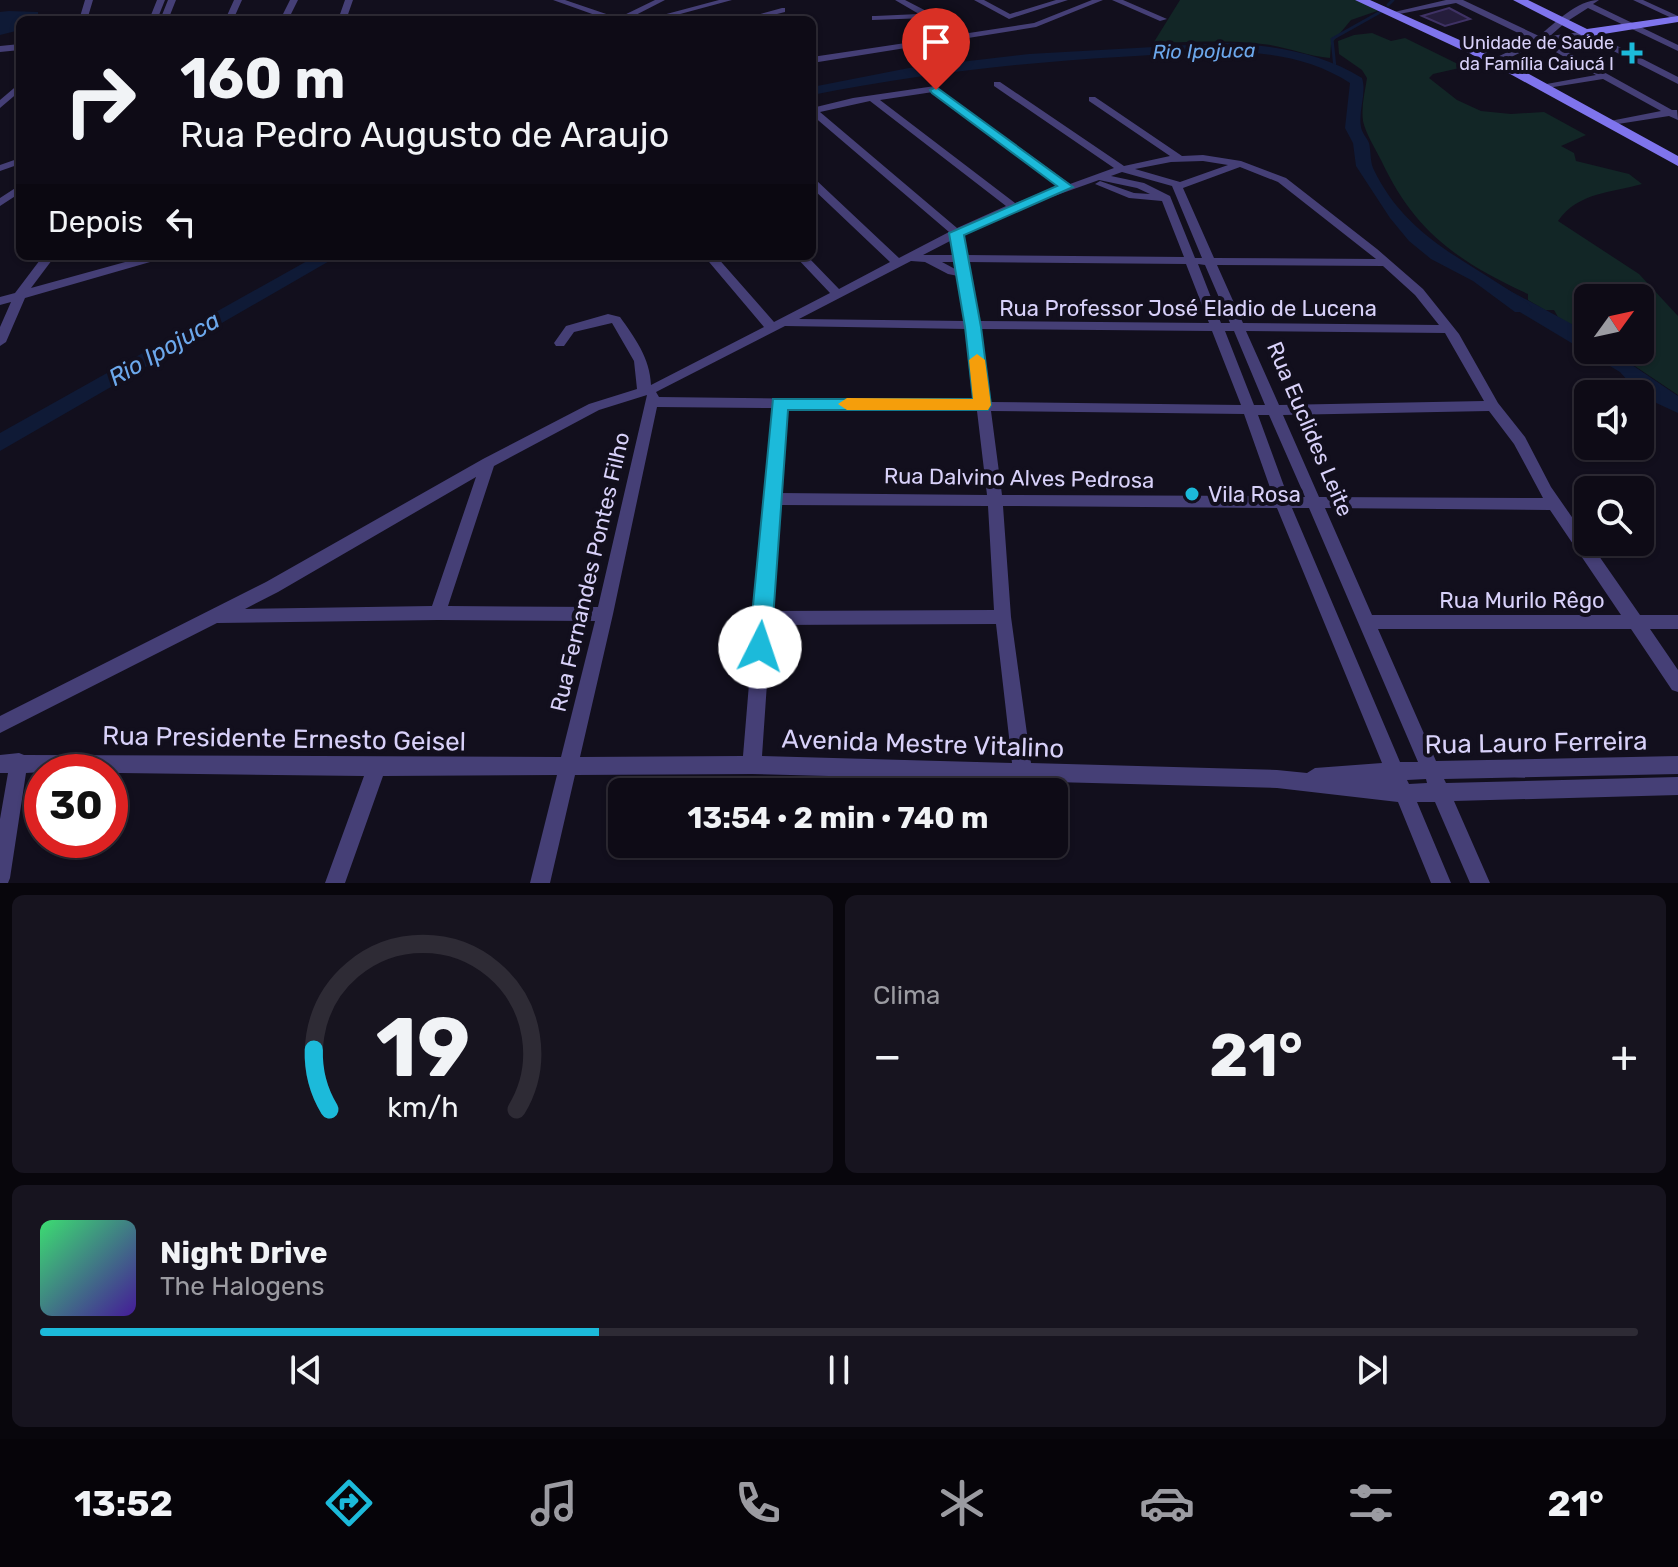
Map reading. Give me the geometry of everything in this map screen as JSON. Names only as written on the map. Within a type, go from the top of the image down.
[{"type":"main road","points":[[1519,0],[1585,33],[1678,19]]},
{"type":"main road","points":[[1366,1],[1496,61],[1678,162]]},
{"type":"street","points":[[557,0],[605,16]]},
{"type":"street","points":[[577,7],[591,0]]},
{"type":"street","points":[[642,0],[657,2],[679,12]]},
{"type":"street","points":[[664,16],[728,0]]},
{"type":"street","points":[[899,0],[966,35]]},
{"type":"street","points":[[978,0],[1014,16],[1048,2],[1064,0]]},
{"type":"street","points":[[816,59],[1043,23],[1099,0]]},
{"type":"street","points":[[1116,0],[1163,19]]},
{"type":"street","points":[[1394,13],[1457,0],[1540,40],[1675,114]]},
{"type":"street","points":[[1637,0],[1678,19]]},
{"type":"street","points":[[627,16],[657,2]]},
{"type":"street","points":[[1496,61],[1540,40],[1591,2],[1678,48]]},
{"type":"street","points":[[759,16],[782,10]]},
{"type":"street","points":[[986,20],[1004,14]]},
{"type":"street","points":[[875,18],[930,15]]},
{"type":"street","points":[[1540,40],[1585,33],[1678,81]]},
{"type":"street","points":[[1544,87],[1604,76]]},
{"type":"street","points":[[997,84],[1122,169],[1175,191]]},
{"type":"street","points":[[816,110],[935,89],[1067,187]]},
{"type":"street","points":[[0,105],[16,90]]},
{"type":"street","points":[[872,98],[1014,207]]},
{"type":"street","points":[[1092,99],[1175,158],[1175,191],[1192,262],[1283,504],[1441,883]]},
{"type":"street","points":[[816,114],[956,233],[973,327],[995,499],[1003,617],[1023,773]]},
{"type":"street","points":[[1608,124],[1675,114]]},
{"type":"street","name":"Rua Professor José Eladio de Lucena","points":[[650,393],[956,233],[1014,207],[1122,169],[1175,158],[1241,164],[1282,180],[1419,292],[1449,329],[1493,406],[1520,441],[1554,504],[1678,684]]},
{"type":"street","points":[[1093,179],[1175,191],[1241,164]]},
{"type":"street","points":[[816,185],[904,261],[926,258],[952,272],[961,265],[1385,263]]},
{"type":"street","name":"Rua Euclides Leite","points":[[1175,191],[1212,262],[1429,772],[1480,883]]},
{"type":"street","points":[[0,342],[20,295],[46,260]]},
{"type":"street","points":[[714,260],[778,326]]},
{"type":"street","points":[[805,260],[837,294]]},
{"type":"street","points":[[0,301],[119,262]]},
{"type":"street","points":[[560,343],[570,329],[608,318],[616,320],[640,355],[650,393]]},
{"type":"street","name":"Rua Professor José Eladio de Lucena","points":[[778,326],[1449,329]]},
{"type":"street","points":[[0,725],[272,587],[488,463],[594,407],[650,393],[779,404],[1276,410],[1493,406]]},
{"type":"street","name":"Rua Fernandes Pontes Filho","points":[[540,883],[605,614],[650,393]]},
{"type":"street","points":[[752,765],[779,404]]},
{"type":"street","points":[[438,613],[488,463]]},
{"type":"street","name":"Rua Dalvino Alves Pedrosa","points":[[772,499],[1554,504]]},
{"type":"street","points":[[215,616],[605,614]]},
{"type":"street","points":[[763,618],[915,620],[1003,617]]},
{"type":"street","name":"Rua Murilo Rêgo","points":[[1367,622],[1678,622]]},
{"type":"street","points":[[0,878],[9,763]]},
{"type":"street","name":"Rua Presidente Ernesto Geisel","points":[[9,763],[567,767]]},
{"type":"street","name":"Avenida Mestre Vitalino","points":[[567,767],[752,765],[1277,779],[1405,793]]},
{"type":"street","name":"Rua Lauro Ferreira","points":[[1396,771],[1678,765]]},
{"type":"street","points":[[335,883],[377,767]]},
{"type":"street","points":[[1525,769],[1536,790]]},
{"type":"street","name":"Avenida Mestre Vitalino","points":[[1277,779],[1396,771]]},
{"type":"street","name":"Rua Lauro Ferreira","points":[[1405,793],[1678,786]]},
{"type":"green space","points":[[1180,0],[1356,0],[1380,10],[1351,20],[1331,44],[1330,58],[1271,45],[1222,41],[1154,42]]},
{"type":"green space","points":[[1372,33],[1391,41],[1405,38],[1464,67],[1433,74],[1429,78],[1457,100],[1481,111],[1511,114],[1544,112],[1586,135],[1561,146],[1574,153],[1576,161],[1629,174],[1642,184],[1585,199],[1566,211],[1558,221],[1639,274],[1648,284],[1574,284],[1574,327],[1558,317],[1554,310],[1545,310],[1528,300],[1528,294],[1480,270],[1441,242],[1408,206],[1366,131],[1362,110],[1367,78],[1362,70],[1339,54],[1338,41]]},
{"type":"green space","points":[[1654,290],[1678,316],[1678,395],[1632,364],[1654,364]]},
{"type":"water","points":[[0,12],[38,12],[38,16],[16,16],[16,31],[0,35]]},
{"type":"water","points":[[1501,286],[1574,325],[1574,344],[1498,299]]},
{"type":"water","points":[[1607,364],[1631,364],[1678,396],[1678,413],[1654,402],[1654,380],[1627,380]]},
{"type":"building","points":[[1449,8],[1470,19],[1445,26],[1422,16]]},
{"type":"waterway","points":[[1388,5],[1393,0]]},
{"type":"waterway","points":[[1335,68],[1332,39],[1382,11]]},
{"type":"waterway","name":"Rio Ipojuca","points":[[816,90],[909,72],[1029,58],[1225,47],[1276,52],[1330,66],[1357,81],[1353,128],[1361,143],[1364,166],[1396,214],[1415,237],[1437,255],[1480,277],[1522,308]]},
{"type":"waterway","name":"Rio Ipojuca","points":[[0,443],[322,260]]},
{"type":"slow traffic","points":[[847,404],[982,405],[977,360]]},
{"type":"place","name":"Unidade de Saúde da Família Caiucá I","points":[[1632,53]]},
{"type":"place","name":"Vila Rosa","points":[[1192,494]]},
{"type":"route","points":[[760,647],[779,404],[982,405],[973,327],[956,233],[1067,187],[936,90]]}]
